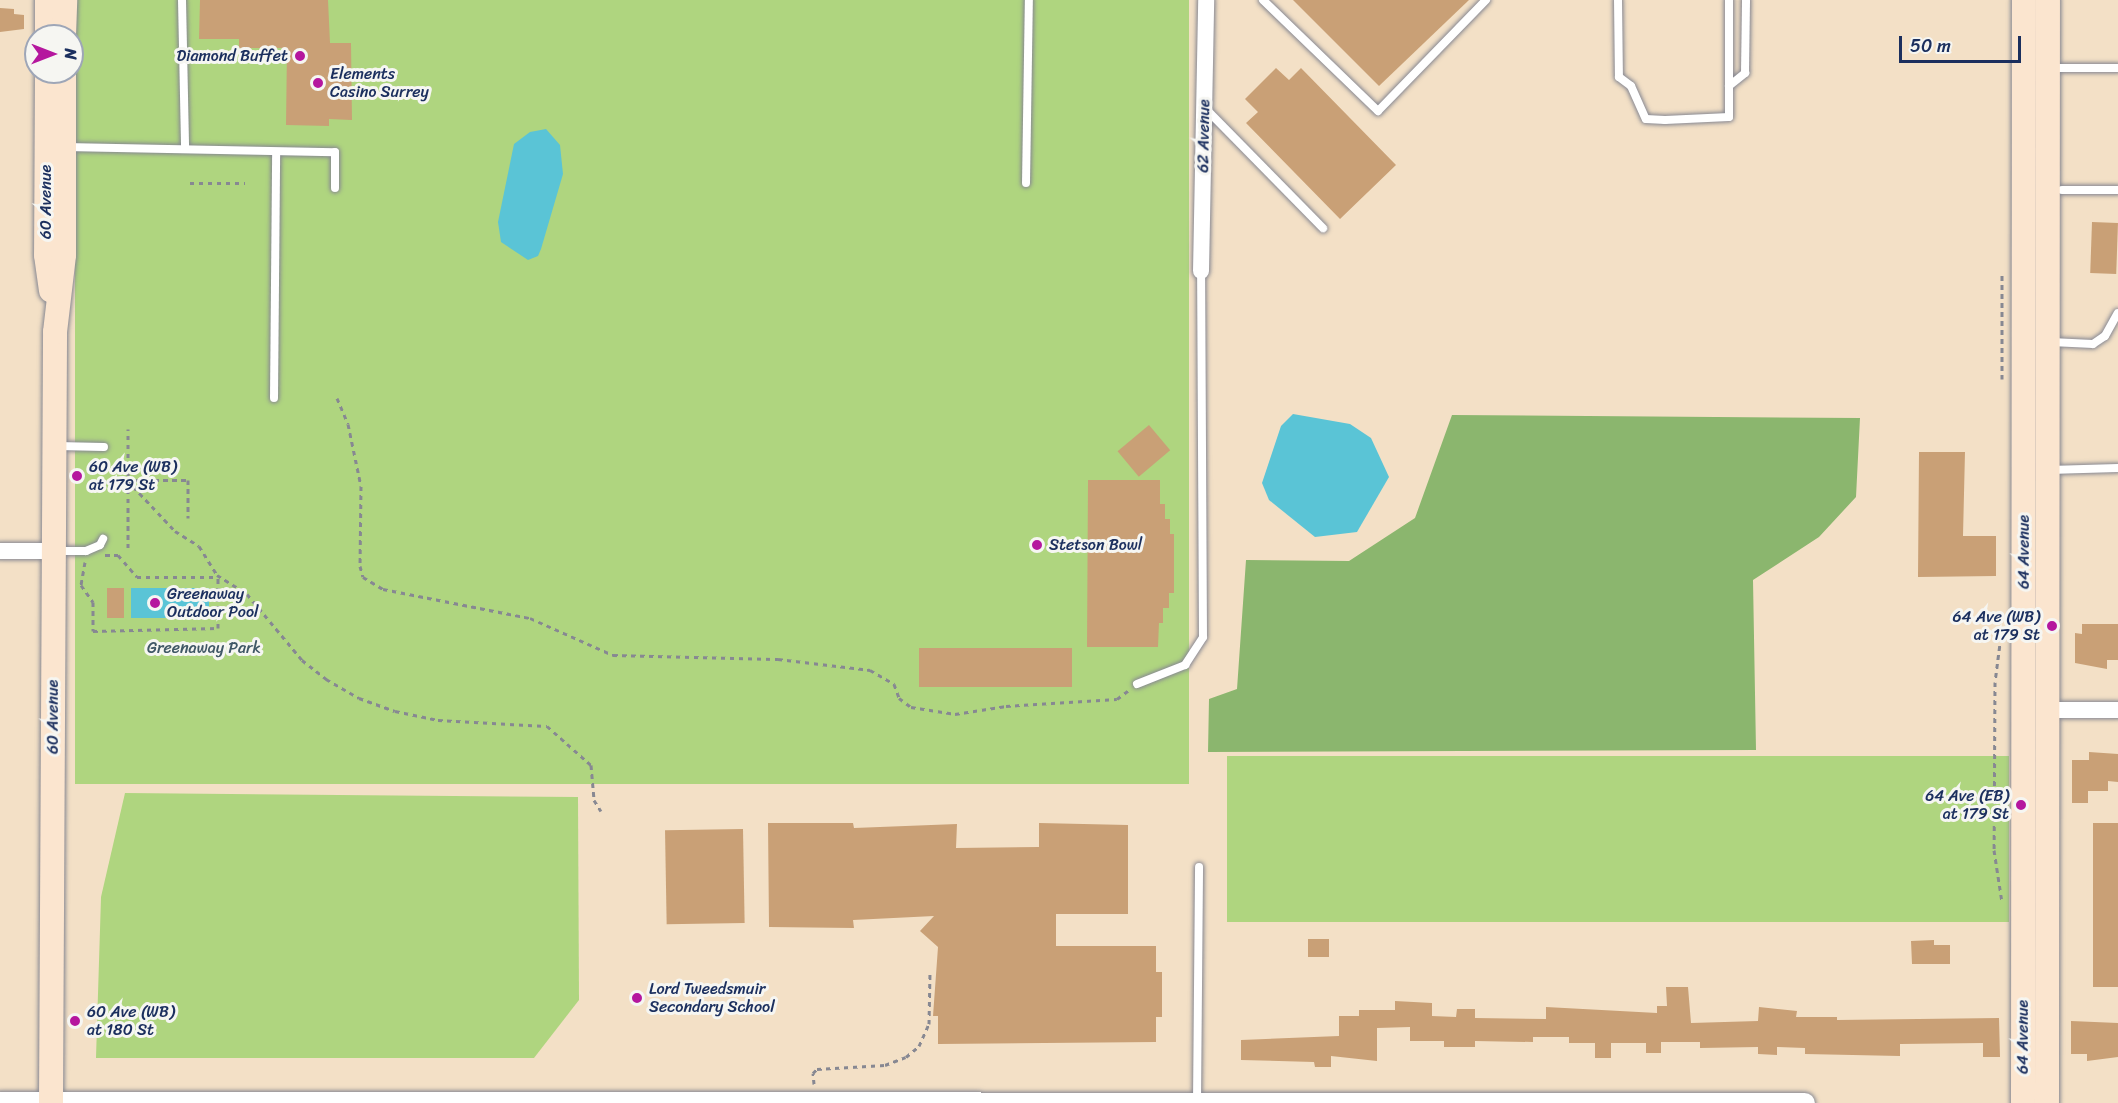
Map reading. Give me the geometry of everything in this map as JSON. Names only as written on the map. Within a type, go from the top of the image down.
[{"type":"main road","points":[[47,0],[47,24]]},
{"type":"main road","points":[[64,24],[65,0]]},
{"type":"main road","name":"64 Avenue","points":[[2023,1103],[2016,925],[2024,0]]},
{"type":"main road","name":"64 Avenue","points":[[2047,1103],[2048,0]]},
{"type":"main road","name":"60 Avenue","points":[[46,84],[46,255],[55,332],[51,1102]]},
{"type":"main road","name":"60 Avenue","points":[[55,332],[64,255],[64,84]]},
{"type":"street","name":"62 Avenue","points":[[1201,271],[1206,0]]},
{"type":"street","points":[[0,551],[54,551]]},
{"type":"street","points":[[2047,710],[2118,710]]},
{"type":"street","points":[[0,1102],[1804,1103]]},
{"type":"lane","points":[[182,0],[185,148]]},
{"type":"lane","points":[[1026,183],[1029,0]]},
{"type":"lane","points":[[1263,0],[1378,111],[1485,0]]},
{"type":"lane","points":[[1618,0],[1619,77],[1631,86],[1646,119],[1729,117],[1729,0]]},
{"type":"lane","points":[[1729,86],[1745,73],[1746,0]]},
{"type":"lane","points":[[2048,68],[2118,68]]},
{"type":"lane","points":[[1204,107],[1323,228]]},
{"type":"lane","points":[[63,147],[335,152],[335,188]]},
{"type":"lane","points":[[274,398],[276,152]]},
{"type":"lane","points":[[2062,190],[2118,190]]},
{"type":"lane","points":[[1137,684],[1185,665],[1203,637],[1201,271]]},
{"type":"lane","points":[[2048,342],[2093,344],[2105,336],[2118,313]]},
{"type":"lane","points":[[55,446],[104,447]]},
{"type":"lane","points":[[2048,471],[2118,468]]},
{"type":"lane","points":[[54,551],[86,550],[100,545],[103,539]]},
{"type":"lane","points":[[1197,1103],[1199,867]]},
{"type":"path","points":[[190,183],[245,183]]},
{"type":"path","points":[[337,398],[348,423],[361,486],[360,566],[363,577],[383,589],[530,618],[585,645],[622,656],[778,659],[870,670],[894,684],[899,698],[911,707],[955,714],[1006,706],[1117,699],[1137,684]]},
{"type":"path","points":[[128,429],[128,548]]},
{"type":"path","points":[[128,480],[188,480],[188,518]]},
{"type":"path","points":[[128,480],[175,531],[199,546],[219,577],[247,594],[302,660],[359,698],[395,711],[438,720],[547,726],[591,765],[594,800],[601,811]]},
{"type":"path","points":[[98,556],[118,555],[137,577],[219,577]]},
{"type":"path","points":[[91,559],[81,568],[81,585],[93,602],[93,632],[218,628],[219,577]]},
{"type":"path","points":[[817,1086],[812,1078],[817,1069],[885,1065],[906,1057],[919,1047],[929,1024],[930,973]]},
{"type":"green space","name":"Greenaway Park","points":[[75,0],[1189,0],[1189,784],[75,784],[75,84],[84,84],[84,24],[75,24]]},
{"type":"green space","points":[[1452,415],[1860,418],[1856,497],[1819,537],[1753,580],[1756,750],[1208,752],[1209,699],[1237,689],[1246,560],[1349,561],[1415,518]]},
{"type":"green space","points":[[1227,756],[2009,756],[2009,922],[1227,922]]},
{"type":"green space","points":[[125,793],[578,797],[579,1000],[534,1058],[96,1058],[101,897]]},
{"type":"water","points":[[546,129],[560,145],[563,174],[541,249],[538,256],[528,260],[501,242],[498,222],[514,144],[530,132]]},
{"type":"water","points":[[1293,414],[1350,424],[1371,438],[1389,477],[1357,532],[1315,537],[1269,500],[1262,483],[1281,426]]},
{"type":"water","points":[[131,588],[209,588],[209,618],[131,618]]},
{"type":"building","name":"Elements Casino Surrey","points":[[200,0],[328,0],[330,43],[351,43],[352,120],[329,119],[329,126],[286,125],[287,48],[239,48],[239,39],[199,39]]},
{"type":"building","points":[[1293,0],[1469,0],[1379,86]]},
{"type":"building","points":[[0,8],[14,9],[14,14],[24,15],[24,29],[0,32]]},
{"type":"building","points":[[1276,68],[1289,80],[1301,68],[1396,165],[1340,219],[1246,123],[1258,112],[1245,99]]},
{"type":"building","points":[[2092,222],[2118,223],[2116,274],[2090,273]]},
{"type":"building","points":[[1149,425],[1170,450],[1139,477],[1118,451]]},
{"type":"building","points":[[1919,452],[1965,452],[1963,536],[1996,536],[1996,576],[1918,577]]},
{"type":"building","points":[[1088,480],[1160,480],[1160,504],[1165,504],[1165,519],[1170,519],[1170,534],[1174,534],[1174,593],[1169,593],[1169,608],[1163,608],[1163,623],[1159,623],[1158,647],[1087,647]]},
{"type":"building","points":[[107,588],[124,588],[124,618],[107,618]]},
{"type":"building","points":[[2082,624],[2118,624],[2118,660],[2107,660],[2107,669],[2075,663],[2075,633],[2082,634]]},
{"type":"building","points":[[919,648],[1072,648],[1072,687],[919,687]]},
{"type":"building","points":[[2089,752],[2118,754],[2118,782],[2108,781],[2108,791],[2088,791],[2088,803],[2072,803],[2072,760],[2089,760]]},
{"type":"building","points":[[768,823],[853,823],[854,828],[957,824],[956,848],[1039,847],[1039,823],[1128,825],[1128,914],[1056,914],[1056,946],[1156,946],[1156,972],[1162,972],[1162,1017],[1156,1017],[1156,1042],[938,1044],[938,1016],[933,1016],[938,947],[920,931],[934,916],[853,920],[854,928],[769,927]]},
{"type":"building","points":[[2093,823],[2118,823],[2118,987],[2093,987]]},
{"type":"building","points":[[743,829],[745,923],[667,924],[665,830]]},
{"type":"building","points":[[1308,939],[1329,939],[1329,957],[1308,957]]},
{"type":"building","points":[[1934,940],[1934,945],[1950,945],[1950,964],[1912,964],[1911,941]]},
{"type":"building","points":[[1666,987],[1688,987],[1691,1023],[1758,1021],[1759,1007],[1797,1011],[1796,1017],[1837,1017],[1837,1020],[1999,1018],[2000,1057],[1983,1057],[1983,1043],[1900,1044],[1900,1056],[1805,1054],[1805,1048],[1777,1047],[1777,1055],[1758,1054],[1758,1047],[1700,1048],[1700,1042],[1661,1042],[1661,1053],[1646,1053],[1646,1043],[1611,1043],[1611,1058],[1595,1058],[1595,1043],[1569,1043],[1569,1037],[1533,1037],[1533,1042],[1475,1041],[1475,1047],[1444,1047],[1444,1041],[1410,1041],[1410,1027],[1377,1028],[1377,1061],[1331,1056],[1331,1067],[1315,1067],[1314,1062],[1241,1060],[1241,1040],[1339,1036],[1339,1016],[1359,1016],[1359,1010],[1395,1010],[1395,1001],[1432,1003],[1432,1016],[1456,1017],[1457,1009],[1475,1009],[1475,1018],[1546,1019],[1546,1007],[1657,1013],[1657,1006],[1667,1006]]},
{"type":"building","points":[[2071,1021],[2118,1023],[2118,1057],[2087,1061],[2087,1054],[2071,1054]]},
{"type":"place","name":"Diamond Buffet","points":[[300,56]]},
{"type":"place","name":"Elements Casino Surrey","points":[[318,83]]},
{"type":"place","name":"60 Ave (WB) at 179 St","points":[[77,476]]},
{"type":"place","name":"Stetson Bowl","points":[[1037,545]]},
{"type":"place","name":"Greenaway Outdoor Pool","points":[[155,603]]},
{"type":"place","name":"64 Ave (WB) at 179 St","points":[[2052,626]]},
{"type":"place","name":"64 Ave (EB) at 179 St","points":[[2021,805]]},
{"type":"place","name":"Lord Tweedsmuir Secondary School","points":[[637,998]]},
{"type":"place","name":"60 Ave (WB) at 180 St","points":[[75,1021]]}]
